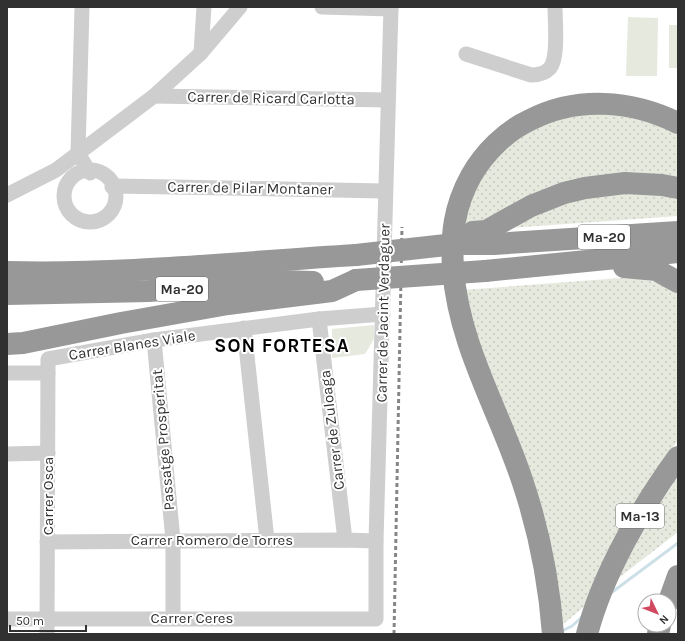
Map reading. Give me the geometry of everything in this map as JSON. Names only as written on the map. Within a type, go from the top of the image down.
[{"type":"highway","points":[[552,630],[545,566],[526,492],[511,447],[473,357],[460,315],[455,291],[452,258],[454,223],[457,208],[474,171],[485,156],[497,143],[512,131],[527,121],[544,113],[562,107],[581,104],[618,104],[653,113],[678,123]]},
{"type":"highway","points":[[496,234],[537,204],[564,193],[585,188],[625,183],[662,184],[678,188]]},
{"type":"highway","name":"Ma-20","points":[[8,272],[123,270],[356,255],[454,244],[496,234],[529,242],[678,232]]},
{"type":"highway","name":"Ma-20","points":[[8,294],[149,291],[280,281],[306,282],[356,280],[485,271],[678,252]]},
{"type":"highway","points":[[598,260],[614,266],[656,270],[678,282]]},
{"type":"highway","points":[[12,345],[196,309],[332,291],[356,280]]},
{"type":"highway","name":"Ma-13","points":[[587,632],[607,579],[641,515],[678,457]]},
{"type":"highway","points":[[672,593],[678,576]]},
{"type":"street","points":[[82,7],[78,153],[89,171]]},
{"type":"street","points":[[201,53],[204,7]]},
{"type":"street","points":[[7,195],[56,170],[154,96],[201,53],[240,7]]},
{"type":"street","points":[[322,7],[391,8]]},
{"type":"street","points":[[466,54],[531,75],[540,74],[549,69],[554,58],[555,7]]},
{"type":"street","name":"Carrer de Jacint Verdaguer","points":[[376,619],[376,541],[384,314],[385,191],[391,8]]},
{"type":"street","name":"Carrer de Ricard Carlotta","points":[[154,96],[388,100]]},
{"type":"street","points":[[96,170],[104,173],[110,179],[116,194],[116,202],[112,210],[103,218],[92,222],[83,221],[76,218],[65,204],[63,194],[65,185],[71,177],[79,172],[89,171],[96,170]]},
{"type":"street","name":"Carrer de Pilar Montaner","points":[[113,186],[385,191]]},
{"type":"street","name":"Carrer Blanes Viale","points":[[7,373],[48,366],[154,340],[319,319],[384,314]]},
{"type":"street","name":"Carrer de Zuloaga","points":[[319,319],[345,540]]},
{"type":"street","points":[[244,328],[267,540]]},
{"type":"street","name":"Passatge Prosperitat","points":[[154,340],[173,540],[173,618]]},
{"type":"street","name":"Carrer Osca","points":[[47,634],[48,366]]},
{"type":"street","points":[[7,454],[48,453]]},
{"type":"street","name":"Carrer Romero de Torres","points":[[47,542],[173,540],[376,541]]},
{"type":"street","name":"Carrer Ceres","points":[[7,619],[376,619]]},
{"type":"shaded area","points":[[628,17],[658,18],[657,76],[626,76]]},
{"type":"shaded area","points":[[669,25],[678,25],[678,68],[669,68]]},
{"type":"shaded area","points":[[603,110],[678,131],[678,178],[484,223],[461,223],[463,213],[492,159],[536,124]]},
{"type":"shaded area","points":[[600,192],[678,195],[678,216],[509,228],[526,215]]},
{"type":"shaded area","points":[[621,278],[651,281],[665,286],[678,294],[678,440],[659,466],[587,604],[560,627],[491,382],[463,290]]},
{"type":"shaded area","points":[[374,325],[374,339],[365,354],[332,358],[332,329]]},
{"type":"shaded area","points":[[678,469],[678,532],[616,580]]},
{"type":"waterway","points":[[611,593],[678,543]]},
{"type":"waterway","points":[[560,632],[572,626],[582,617]]},
{"type":"railway","points":[[394,634],[402,227]]},
{"type":"district","name":"SON FORTESA","points":[[282,345]]}]
